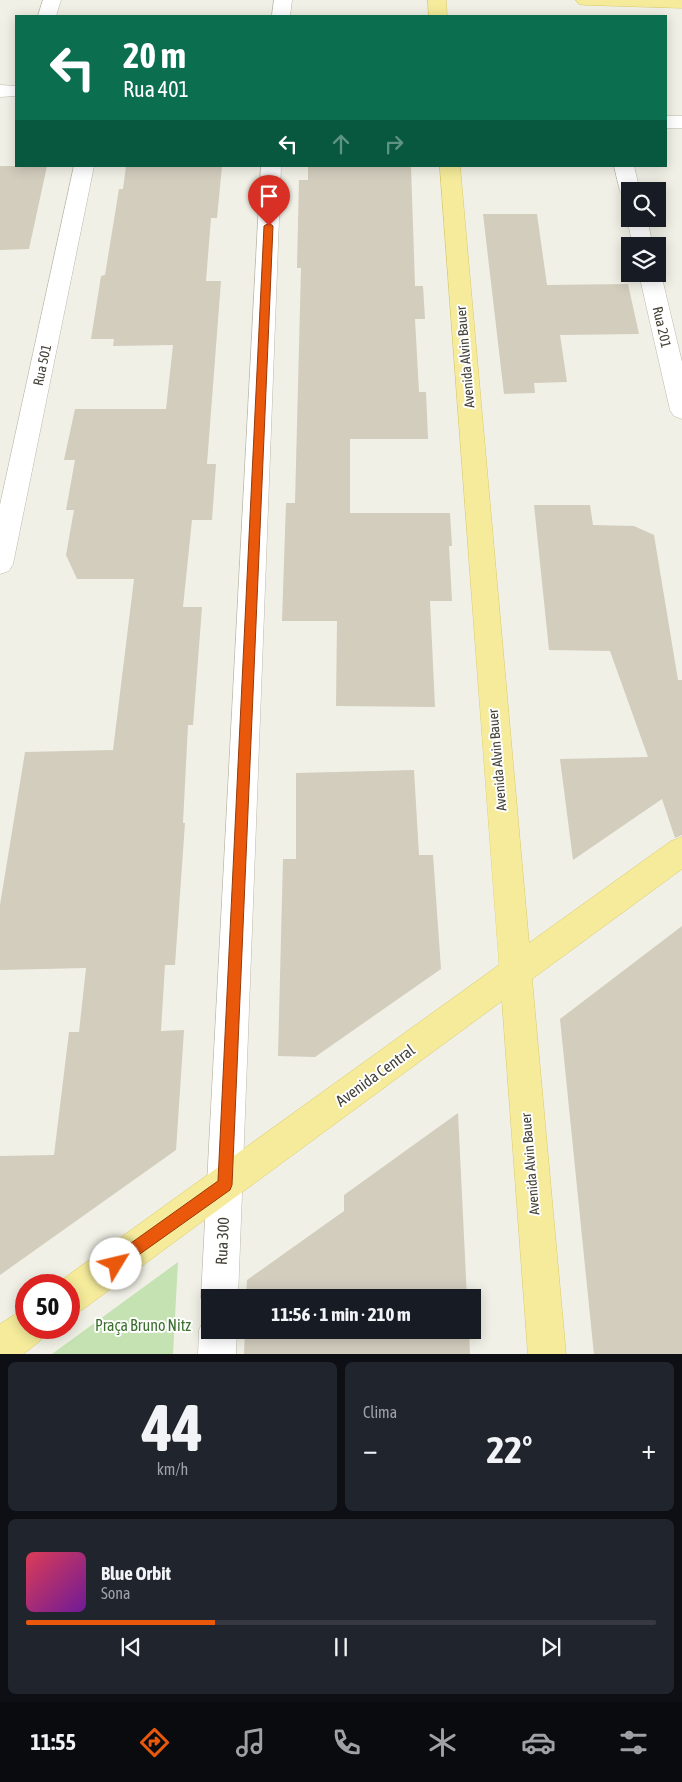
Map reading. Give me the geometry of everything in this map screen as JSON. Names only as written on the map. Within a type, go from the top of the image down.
[{"type":"main road","points":[[436,0],[438,15]]},
{"type":"main road","points":[[585,0],[682,3]]},
{"type":"main road","name":"Avenida Alvin Bauer","points":[[450,167],[546,1354]]},
{"type":"main road","name":"Avenida Central","points":[[80,1289],[682,852]]},
{"type":"main road","points":[[0,1347],[15,1336]]},
{"type":"street","points":[[47,15],[52,0]]},
{"type":"street","points":[[281,15],[283,0]]},
{"type":"street","points":[[0,91],[15,90]]},
{"type":"street","points":[[667,122],[682,122]]},
{"type":"street","name":"Rua 501","points":[[0,564],[84,167]]},
{"type":"street","name":"Rua 300","points":[[220,1289],[272,167]]},
{"type":"street","points":[[624,167],[628,182]]},
{"type":"street","name":"Rua 201","points":[[652,282],[682,410]]},
{"type":"street","points":[[217,1354],[218,1339]]},
{"type":"green space","name":"Praça Bruno Nitz","points":[[178,1262],[173,1354],[52,1354],[73,1339],[80,1339],[80,1334]]},
{"type":"building","points":[[0,166],[47,167],[29,249],[0,250]]},
{"type":"building","points":[[126,167],[222,167],[217,218],[211,218],[206,281],[221,281],[207,464],[216,464],[212,520],[192,520],[183,607],[202,607],[193,725],[188,725],[183,823],[185,823],[175,965],[165,965],[161,1031],[184,1030],[176,1150],[0,1275],[0,1156],[54,1155],[69,1032],[79,1032],[86,968],[0,970],[0,905],[25,752],[113,750],[134,579],[77,579],[66,555],[74,510],[66,510],[75,460],[64,460],[75,409],[166,409],[173,345],[113,346],[114,339],[91,339],[101,276],[105,275],[119,189],[123,189]]},
{"type":"building","points":[[308,167],[411,167],[415,286],[423,286],[425,319],[415,319],[419,392],[426,392],[428,439],[350,439],[350,513],[450,513],[452,546],[449,546],[452,601],[430,601],[435,707],[336,706],[337,621],[282,621],[286,503],[295,503],[301,268],[297,268],[299,180],[308,180]]},
{"type":"building","points":[[483,214],[537,214],[547,285],[628,284],[639,334],[560,335],[567,382],[534,383],[535,393],[504,394]]},
{"type":"building","points":[[534,505],[590,505],[593,525],[634,526],[654,535],[678,680],[682,680],[682,835],[675,838],[662,799],[573,860],[560,759],[648,757],[610,651],[549,650]]},
{"type":"building","points":[[414,770],[419,855],[433,855],[441,969],[315,1057],[278,1056],[283,859],[296,859],[296,773]]},
{"type":"building","points":[[682,926],[682,1354],[594,1354],[560,1019]]},
{"type":"building","points":[[458,1113],[467,1289],[246,1289],[247,1280],[344,1211],[344,1195]]},
{"type":"building","points":[[245,1339],[469,1339],[470,1354],[244,1354]]},
{"type":"route","points":[[116,1264],[225,1185],[269,226]]}]
